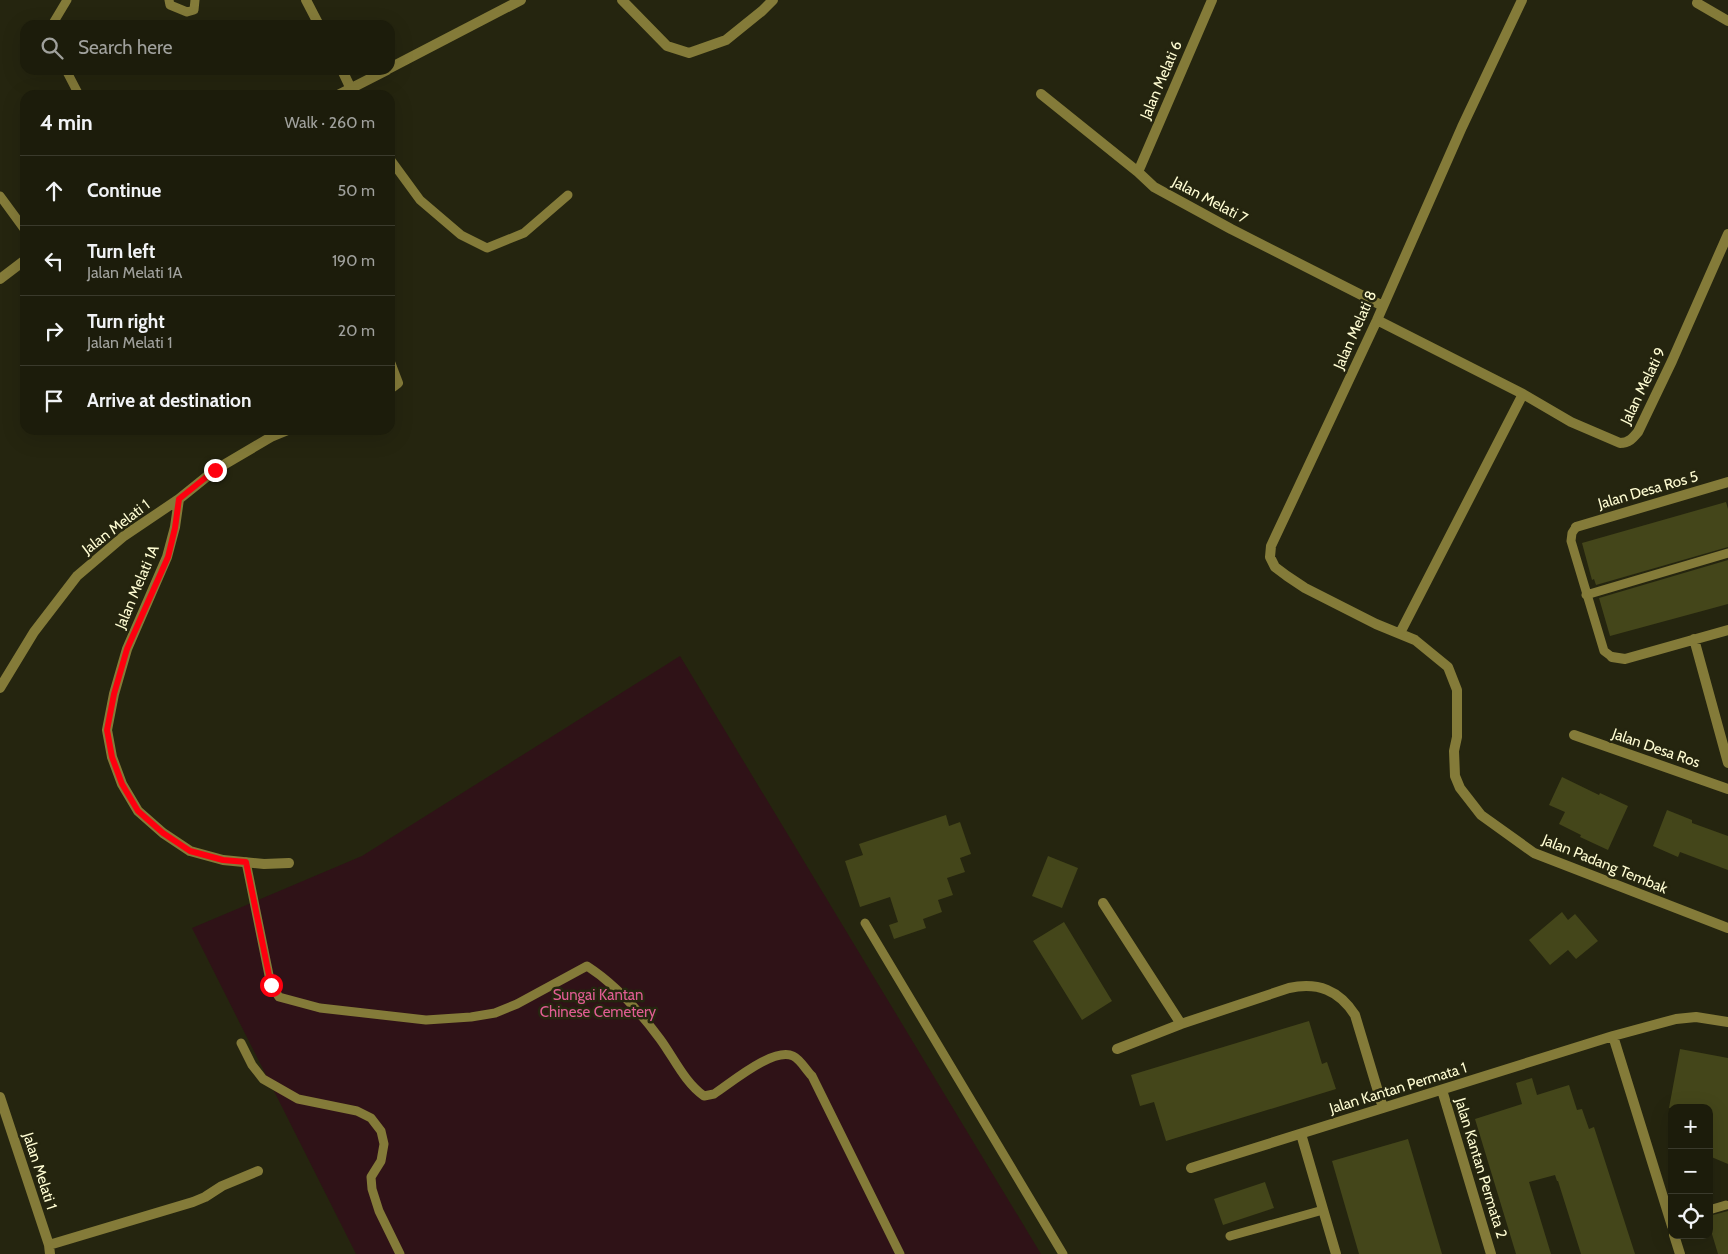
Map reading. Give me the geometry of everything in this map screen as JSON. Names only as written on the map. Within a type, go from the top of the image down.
[{"type":"street","points":[[306,0],[316,20]]},
{"type":"street","points":[[395,65],[521,0]]},
{"type":"street","points":[[622,0],[667,46],[689,54],[726,40],[762,12],[773,0]]},
{"type":"street","name":"Jalan Melati 6","points":[[1138,172],[1212,0]]},
{"type":"street","name":"Jalan Melati 8","points":[[1376,624],[1305,588],[1276,568],[1270,557],[1271,546],[1378,320],[1462,127],[1522,0]]},
{"type":"street","points":[[1697,2],[1728,21]]},
{"type":"street","points":[[344,75],[351,90]]},
{"type":"street","points":[[355,90],[379,75]]},
{"type":"street","name":"Jalan Melati 7","points":[[1040,94],[1138,172],[1154,188],[1383,306]]},
{"type":"street","name":"Jalan Melati 9","points":[[1378,320],[1524,394],[1572,422],[1620,443],[1631,440],[1638,432],[1672,361],[1728,234]]},
{"type":"street","points":[[0,279],[20,264]]},
{"type":"street","points":[[1400,634],[1524,394]]},
{"type":"street","name":"Jalan Melati 1","points":[[0,688],[34,632],[77,576],[124,536],[179,499],[215,470],[276,435]]},
{"type":"street","name":"Jalan Desa Ros 5","points":[[1576,527],[1728,482]]},
{"type":"street","name":"Jalan Melati 1A","points":[[179,499],[168,557],[127,649],[114,694],[107,730],[112,757],[122,784],[138,811],[163,833],[190,851],[223,860],[289,863]]},
{"type":"street","name":"Jalan Padang Tembak","points":[[1376,624],[1415,640],[1448,666],[1457,690],[1457,737],[1454,751],[1455,776],[1460,788],[1481,815],[1534,853],[1728,928]]},
{"type":"street","points":[[1612,658],[1626,659],[1728,630]]},
{"type":"street","points":[[1694,639],[1728,764]]},
{"type":"street","name":"Jalan Desa Ros","points":[[1574,735],[1728,788]]},
{"type":"street","points":[[1103,903],[1181,1024]]},
{"type":"street","points":[[1117,1048],[1181,1024],[1289,988],[1300,986],[1321,987],[1336,995],[1350,1008],[1354,1015],[1383,1108]]},
{"type":"street","name":"Jalan Kantan Permata 1","points":[[1191,1168],[1613,1036],[1676,1019],[1696,1017],[1728,1022]]},
{"type":"street","points":[[1613,1036],[1668,1212]]},
{"type":"street","name":"Jalan Kantan Permata 2","points":[[1442,1090],[1491,1254]]},
{"type":"street","name":"Jalan Melati 1","points":[[0,1097],[50,1250]]},
{"type":"street","points":[[1301,1134],[1336,1254]]},
{"type":"street","points":[[50,1250],[193,1202],[222,1186],[258,1170]]},
{"type":"street","points":[[1675,1239],[1680,1254]]},
{"type":"lane","points":[[55,20],[67,0]]},
{"type":"lane","points":[[169,0],[170,5],[187,12],[194,10],[195,0]]},
{"type":"lane","points":[[68,75],[76,90]]},
{"type":"lane","points":[[395,166],[420,200],[461,235],[486,248],[524,233],[568,195]]},
{"type":"lane","points":[[0,196],[20,223]]},
{"type":"lane","points":[[1576,527],[1572,533],[1571,541],[1604,651],[1612,658]]},
{"type":"lane","points":[[1586,595],[1728,553]]},
{"type":"lane","points":[[246,862],[271,985],[278,997],[320,1008],[426,1020],[471,1018],[494,1013],[518,1004],[586,966],[625,997],[660,1038],[696,1090],[704,1096],[714,1094],[767,1058],[786,1055],[794,1056],[812,1076],[900,1254]]},
{"type":"lane","points":[[865,923],[1063,1254]]},
{"type":"lane","points":[[241,1043],[252,1065],[263,1080],[298,1099],[357,1111],[371,1118],[381,1131],[384,1144],[380,1161],[371,1178],[372,1189],[400,1254]]},
{"type":"lane","points":[[1713,1209],[1726,1205]]},
{"type":"lane","points":[[1230,1236],[1324,1210]]},
{"type":"green space","name":"Sungai Kantan Chinese Cemetery","points":[[680,656],[1041,1254],[356,1254],[192,928],[362,856]]},
{"type":"building","points":[[1726,502],[1728,509],[1728,547],[1596,585],[1594,579],[1592,580],[1582,543]]},
{"type":"building","points":[[1728,560],[1728,604],[1610,636],[1599,598]]},
{"type":"building","points":[[1562,777],[1599,795],[1600,793],[1628,806],[1608,850],[1580,837],[1581,835],[1559,824],[1565,812],[1549,805]]},
{"type":"building","points":[[1667,810],[1692,820],[1692,823],[1728,836],[1728,870],[1680,852],[1678,857],[1653,846]]},
{"type":"building","points":[[946,815],[949,826],[960,822],[971,854],[960,858],[965,872],[947,878],[953,895],[938,900],[942,912],[923,919],[926,928],[894,939],[889,925],[898,922],[890,897],[860,907],[845,861],[863,855],[859,844]]},
{"type":"building","points":[[1048,856],[1078,868],[1062,908],[1032,896]]},
{"type":"building","points":[[1562,912],[1568,920],[1575,914],[1598,941],[1576,959],[1568,950],[1550,965],[1529,940]]},
{"type":"building","points":[[1064,922],[1112,1001],[1082,1020],[1033,941]]},
{"type":"building","points":[[1309,1021],[1322,1064],[1327,1062],[1336,1089],[1166,1141],[1154,1102],[1140,1106],[1131,1075]]},
{"type":"building","points":[[1680,1049],[1728,1058],[1728,1164],[1713,1158],[1713,1104],[1670,1104]]},
{"type":"building","points":[[1532,1078],[1537,1095],[1569,1085],[1577,1110],[1582,1109],[1589,1129],[1594,1127],[1635,1254],[1581,1254],[1555,1175],[1529,1182],[1551,1254],[1516,1254],[1475,1119],[1522,1104],[1516,1083]]},
{"type":"building","points":[[1408,1139],[1442,1254],[1359,1254],[1332,1161]]},
{"type":"building","points":[[1265,1182],[1274,1208],[1223,1225],[1214,1199]]},
{"type":"building","points":[[1728,1211],[1728,1254],[1718,1254],[1713,1237],[1713,1215]]},
{"type":"route","points":[[215,470],[179,499],[168,557],[127,649],[114,694],[107,730],[112,757],[122,784],[138,811],[163,833],[190,851],[223,860],[246,862],[271,985]]}]
